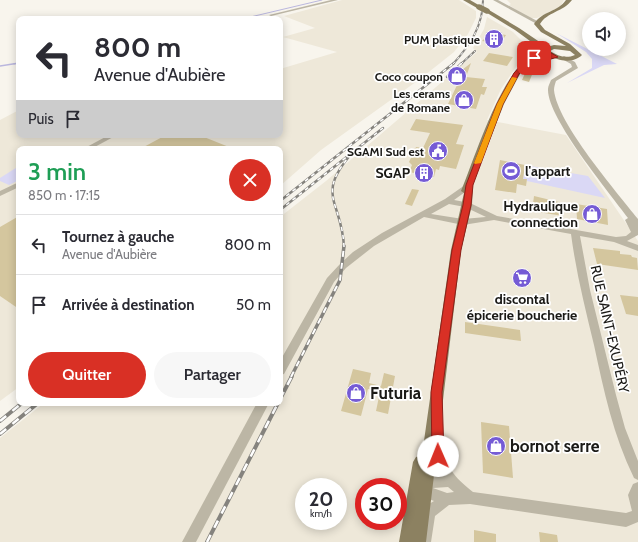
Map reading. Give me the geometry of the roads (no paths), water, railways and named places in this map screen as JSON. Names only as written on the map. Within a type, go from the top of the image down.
[{"type":"main road","points":[[466,0],[517,29],[531,40],[550,50],[556,57]]},
{"type":"main road","points":[[524,65],[545,58],[575,58],[578,56],[579,53],[540,29],[537,22],[541,18],[564,7],[569,0]]},
{"type":"main road","points":[[418,542],[422,485],[461,221],[469,186],[487,136],[505,94],[517,73],[533,58],[563,44]]},
{"type":"main road","points":[[408,542],[422,485]]},
{"type":"street","points":[[331,0],[271,15],[336,0]]},
{"type":"street","points":[[495,0],[508,5],[530,20],[537,22]]},
{"type":"street","points":[[564,58],[573,63],[575,68],[557,78],[551,86],[553,96],[562,118],[573,137],[638,224]]},
{"type":"street","points":[[554,83],[580,70],[575,58]]},
{"type":"street","points":[[92,146],[108,138]]},
{"type":"street","points":[[0,194],[16,186]]},
{"type":"street","points":[[283,366],[330,280],[354,254],[378,238],[448,201],[469,186]]},
{"type":"street","points":[[613,192],[636,233],[628,238],[616,240]]},
{"type":"street","points":[[448,201],[465,204],[495,218],[575,234],[616,240],[638,248]]},
{"type":"street","points":[[424,215],[461,221],[495,218]]},
{"type":"street","name":"RUE SAINT-EXUPÉRY","points":[[575,234],[594,325],[619,431],[638,474]]},
{"type":"street","points":[[436,392],[438,456],[442,470],[449,481],[470,498]]},
{"type":"street","points":[[188,542],[261,406]]},
{"type":"street","points":[[422,485],[449,481]]},
{"type":"street","points":[[422,485],[447,499]]},
{"type":"street","points":[[638,488],[634,495],[638,509]]},
{"type":"street","points":[[424,542],[430,512],[438,504],[447,499],[470,498],[626,520],[638,515]]},
{"type":"waterway","points":[[255,16],[322,0]]},
{"type":"waterway","points":[[0,66],[16,63]]},
{"type":"railway","points":[[454,63],[465,50],[478,27],[481,18],[483,0]]},
{"type":"railway","points":[[461,64],[475,51]]},
{"type":"railway","points":[[283,199],[454,63]]},
{"type":"railway","points":[[447,77],[462,63]]},
{"type":"railway","points":[[283,208],[383,128]]},
{"type":"railway","points":[[344,247],[342,231],[332,189],[341,167],[353,152]]},
{"type":"railway","points":[[291,377],[340,280],[344,247]]},
{"type":"railway","points":[[283,393],[292,376]]},
{"type":"railway","points":[[0,421],[18,406]]},
{"type":"railway","points":[[0,434],[34,406]]},
{"type":"railway","points":[[207,542],[276,406]]},
{"type":"place","name":"PUM plastique","points":[[494,39]]},
{"type":"place","name":"Coco coupon","points":[[457,76]]},
{"type":"place","name":"Les cerams de Romane","points":[[464,100]]},
{"type":"place","name":"SGAMI Sud est","points":[[438,151]]},
{"type":"place","name":"l'appart","points":[[511,171]]},
{"type":"place","name":"SGAP","points":[[424,173]]},
{"type":"place","name":"Hydraulique connection","points":[[592,214]]},
{"type":"place","name":"discontal épicerie boucherie","points":[[522,278]]},
{"type":"place","name":"Futuria","points":[[356,393]]},
{"type":"place","name":"bornot serre","points":[[496,446]]}]
